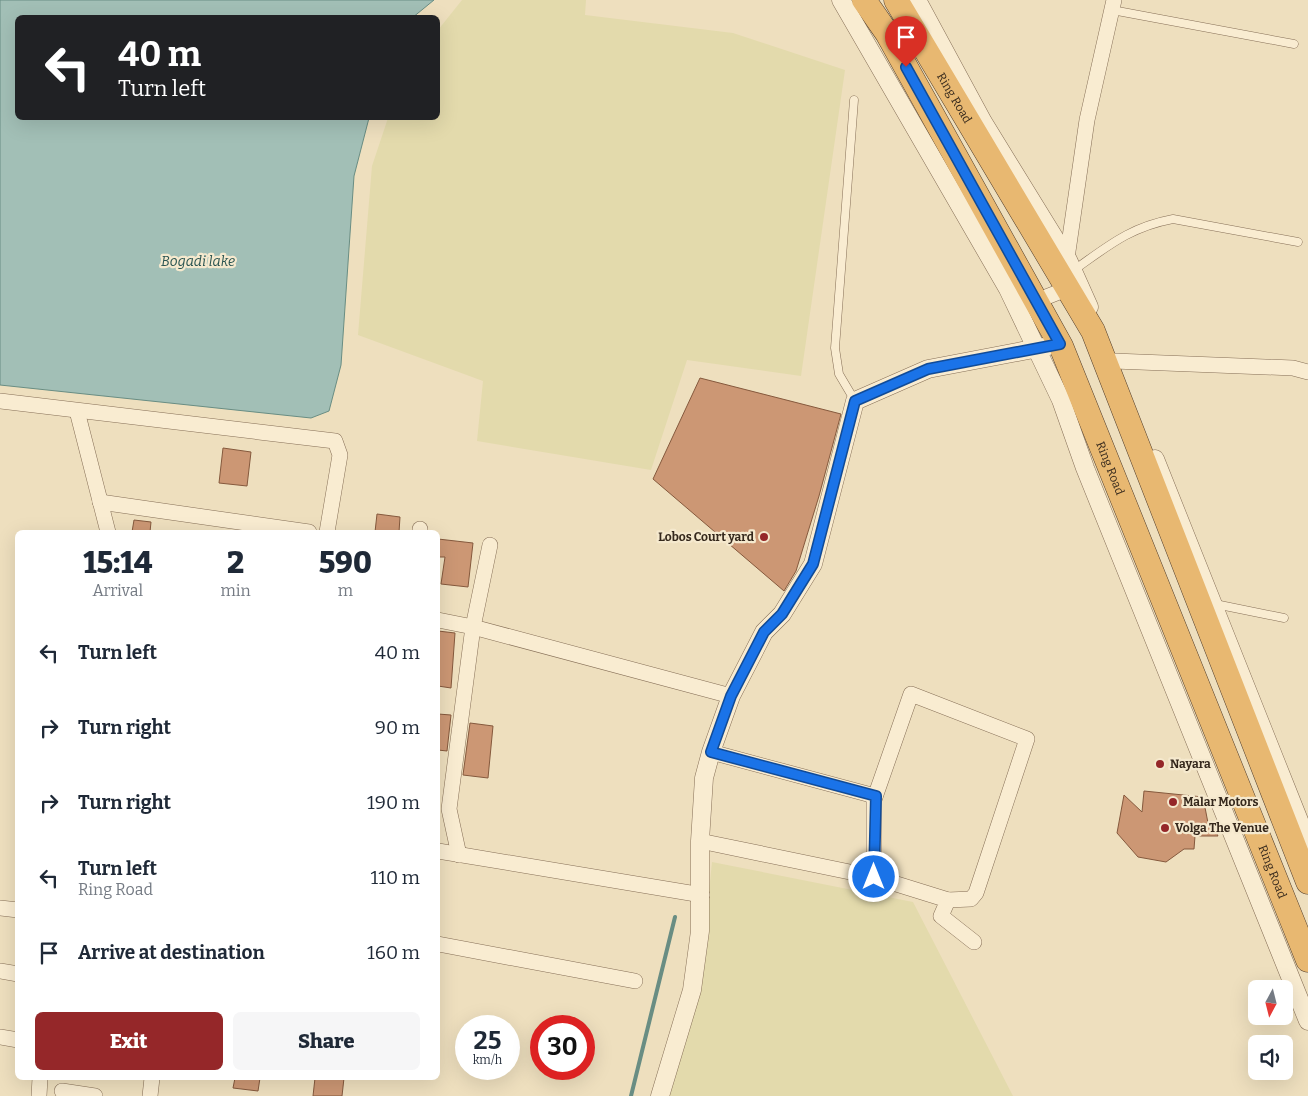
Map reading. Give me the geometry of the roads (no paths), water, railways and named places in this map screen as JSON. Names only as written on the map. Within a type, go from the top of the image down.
[{"type":"highway","name":"Ring Road","points":[[864,0],[887,33],[1036,301],[1049,346],[1308,960]]},
{"type":"highway","name":"Ring Road","points":[[906,1],[1068,274],[1093,332],[1308,882]]},
{"type":"street","points":[[841,0],[1008,289],[1049,346],[1061,400],[1085,468],[1308,1021]]},
{"type":"street","points":[[1113,5],[1087,120],[1068,274],[1114,361],[1214,604],[1308,843]]},
{"type":"street","points":[[1036,301],[1068,274]]},
{"type":"street","points":[[660,1096],[692,990],[700,931],[702,895],[700,841],[704,778],[711,752],[731,696],[764,632],[782,614],[813,564],[855,401],[928,369],[1049,346]]},
{"type":"street","points":[[1114,361],[1293,368],[1308,372]]},
{"type":"street","points":[[0,401],[335,441],[340,455],[327,530]]},
{"type":"street","points":[[77,411],[107,530]]},
{"type":"street","points":[[100,502],[295,530]]},
{"type":"street","points":[[459,855],[449,809],[473,626],[490,545]]},
{"type":"street","points":[[440,620],[473,626],[731,696]]},
{"type":"street","points":[[700,841],[874,877],[948,900],[971,899],[976,893],[1027,739],[911,694],[876,796],[874,877]]},
{"type":"street","points":[[711,752],[876,796]]},
{"type":"street","points":[[440,851],[702,895]]},
{"type":"street","points":[[948,900],[941,916],[974,942]]},
{"type":"street","points":[[0,908],[15,910]]},
{"type":"street","points":[[440,944],[635,981]]},
{"type":"street","points":[[0,971],[15,974]]},
{"type":"street","points":[[0,1037],[15,1040]]},
{"type":"street","points":[[38,1096],[40,1080]]},
{"type":"street","points":[[150,1096],[152,1080]]},
{"type":"street","points":[[62,1091],[95,1096]]},
{"type":"lane","points":[[1113,5],[1294,44]]},
{"type":"lane","points":[[854,100],[835,348],[839,374],[855,401]]},
{"type":"lane","points":[[1068,274],[1126,234],[1155,222],[1173,219],[1298,242]]},
{"type":"lane","points":[[1214,604],[1284,618]]},
{"type":"water","name":"Bogadi lake","points":[[0,0],[434,0],[416,15],[15,15],[15,120],[368,120],[354,176],[341,365],[329,411],[311,418],[0,385]]},
{"type":"waterway","points":[[631,1096],[675,917]]},
{"type":"place","name":"Lobos Court yard","points":[[764,537]]},
{"type":"place","name":"Nayara","points":[[1160,764]]},
{"type":"place","name":"Malar Motors","points":[[1173,802]]},
{"type":"place","name":"Volga The Venue","points":[[1165,828]]}]
